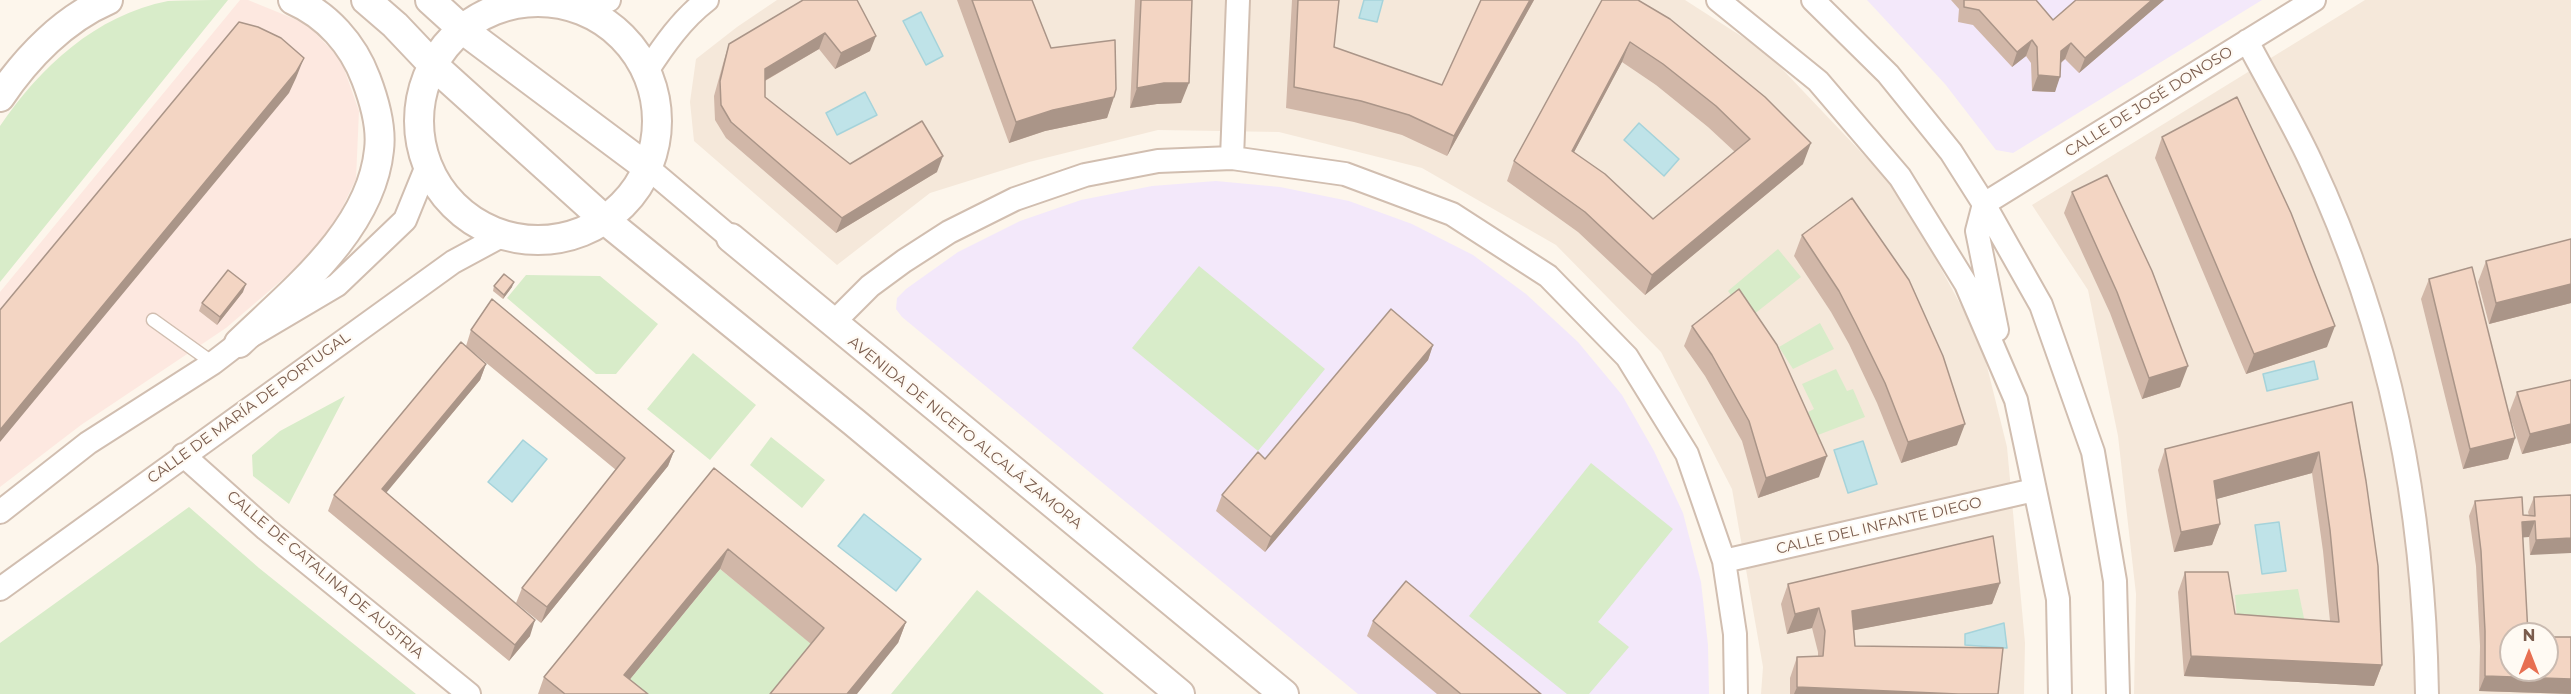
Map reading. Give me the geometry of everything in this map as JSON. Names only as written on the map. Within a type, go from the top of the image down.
[{"type":"street","points":[[0,97],[10,82],[62,26],[108,0]]},
{"type":"street","points":[[0,512],[88,443],[213,363],[239,343],[295,290],[340,241],[365,201],[380,150],[374,102],[361,67],[334,26],[293,0]]},
{"type":"street","points":[[342,0],[371,4],[396,25],[432,64],[605,220],[846,416],[1155,683],[1180,694]]},
{"type":"street","name":"AVENIDA DE NICETO ALCALÁ ZAMORA","points":[[430,0],[462,29],[648,168],[832,324],[1284,694]]},
{"type":"street","points":[[647,71],[663,47],[696,9],[707,0]]},
{"type":"street","points":[[1232,158],[1238,0]]},
{"type":"street","points":[[1718,0],[1818,81],[1900,177],[1966,284],[2016,400]]},
{"type":"street","points":[[1813,0],[1896,83],[1951,152],[1984,204],[2041,305],[2093,452],[2115,580],[2118,694]]},
{"type":"street","name":"CALLE DE JOSÉ DONOSO","points":[[1984,204],[2314,0]]},
{"type":"street","points":[[532,1],[598,6],[647,71],[654,89],[658,117],[656,144],[648,168],[630,197],[605,220],[578,234],[545,240],[503,235],[453,206],[427,166],[418,125],[422,92],[432,64],[462,29],[492,10],[532,1]]},
{"type":"street","points":[[2247,41],[2311,162],[2349,254],[2374,327],[2398,418],[2414,508],[2424,597],[2427,694]]},
{"type":"street","points":[[832,324],[870,286],[949,232],[1015,199],[1085,175],[1158,161],[1232,158],[1345,174],[1452,214],[1548,276],[1627,357],[1687,454],[1724,561],[1735,634],[1736,694]]},
{"type":"street","points":[[239,343],[337,285],[405,220],[427,166]]},
{"type":"street","points":[[1984,204],[1977,231],[1992,311],[2016,400],[2058,599],[2060,694]]},
{"type":"street","name":"CALLE DE MARÍA DE PORTUGAL","points":[[0,589],[453,262],[503,235]]},
{"type":"street","name":"CALLE DE CATALINA DE AUSTRIA","points":[[183,455],[266,529],[469,694]]},
{"type":"street","name":"CALLE DEL INFANTE DIEGO","points":[[1724,561],[2034,490]]},
{"type":"lane","points":[[153,320],[213,363]]},
{"type":"shaded area","points":[[240,0],[248,0],[307,24],[341,60],[359,111],[356,179],[333,227],[296,268],[226,328],[81,425],[0,487],[0,292]]},
{"type":"shaded area","points":[[777,0],[1685,0],[1766,52],[1899,192],[1981,342],[2007,447],[2025,643],[2024,694],[1761,694],[1763,667],[1732,489],[1661,352],[1556,245],[1422,168],[1279,132],[1158,130],[1029,162],[930,193],[837,265],[694,141],[690,102],[696,59]]},
{"type":"shaded area","points":[[1867,0],[2262,0],[2013,153],[1996,150],[1945,84]]},
{"type":"shaded area","points":[[2365,0],[2571,0],[2571,694],[2134,694],[2136,594],[2118,436],[2088,290],[2032,205]]},
{"type":"shaded area","points":[[1216,181],[1280,187],[1349,201],[1412,224],[1473,255],[1526,294],[1578,342],[1622,395],[1654,451],[1683,513],[1701,582],[1708,645],[1709,694],[1358,694],[902,317],[896,309],[897,298],[906,289],[958,252],[1020,221],[1081,200],[1152,186]]},
{"type":"green space","points":[[228,0],[0,282],[0,126],[16,104],[52,64],[94,31],[117,18],[168,1]]},
{"type":"green space","points":[[1778,249],[1801,277],[1748,319],[1728,291]]},
{"type":"green space","points":[[1199,266],[1325,369],[1258,451],[1132,348]]},
{"type":"green space","points":[[526,275],[600,276],[658,324],[616,374],[596,374],[507,298]]},
{"type":"green space","points":[[1820,323],[1834,349],[1793,369],[1779,347]]},
{"type":"green space","points":[[693,353],[756,405],[710,460],[647,409]]},
{"type":"green space","points":[[1836,369],[1847,391],[1853,389],[1865,417],[1818,435],[1808,412],[1814,409],[1802,384]]},
{"type":"green space","points":[[345,396],[289,504],[253,476],[252,455],[280,431]]},
{"type":"green space","points":[[771,437],[825,480],[802,508],[750,465]]},
{"type":"green space","points":[[1591,463],[1673,529],[1598,622],[1629,647],[1589,694],[1567,694],[1469,616]]},
{"type":"green space","points":[[189,507],[259,568],[416,694],[0,694],[0,643]]},
{"type":"green space","points":[[720,569],[817,648],[779,694],[618,694]]},
{"type":"green space","points":[[2298,589],[2306,628],[2238,630],[2235,595]]},
{"type":"green space","points":[[977,590],[1104,694],[891,694]]},
{"type":"water","points":[[1364,0],[1383,0],[1377,22],[1359,18]]},
{"type":"water","points":[[921,12],[943,56],[926,65],[903,21]]},
{"type":"water","points":[[865,92],[877,115],[837,135],[826,113]]},
{"type":"water","points":[[1639,123],[1679,159],[1664,176],[1624,140]]},
{"type":"water","points":[[2314,361],[2318,379],[2267,391],[2263,374]]},
{"type":"water","points":[[523,440],[547,459],[512,502],[488,482]]},
{"type":"water","points":[[1863,441],[1877,484],[1848,493],[1834,450]]},
{"type":"water","points":[[864,514],[921,559],[896,591],[838,546]]},
{"type":"water","points":[[2279,522],[2286,571],[2262,574],[2255,525]]},
{"type":"water","points":[[2004,623],[2007,648],[1965,645],[1965,634]]},
{"type":"building","points":[[803,0],[857,0],[876,36],[841,53],[825,33],[765,69],[765,97],[850,164],[922,121],[943,156],[842,218],[731,122],[721,105],[720,81],[729,44]]},
{"type":"building","points":[[972,0],[1032,0],[1051,48],[1115,40],[1116,89],[1114,97],[1053,110],[1016,122]]},
{"type":"building","points":[[1141,0],[1192,0],[1189,83],[1164,83],[1137,88]]},
{"type":"building","points":[[1298,0],[1339,0],[1334,47],[1442,85],[1481,0],[1530,0],[1454,136],[1409,115],[1361,101],[1294,87]]},
{"type":"building","points":[[1602,0],[1638,0],[1670,19],[1765,97],[1811,143],[1652,275],[1585,212],[1514,161]],"holes":[[[1630,42],[1663,64],[1716,106],[1750,139],[1653,219],[1605,174],[1572,151]]]},
{"type":"building","points":[[1964,0],[2036,0],[2053,20],[2076,0],[2152,0],[2085,58],[2071,43],[2061,51],[2060,77],[2038,75],[2037,47],[2032,40],[2017,52],[1979,10],[1964,7]]},
{"type":"building","points":[[239,22],[258,27],[281,38],[304,58],[296,72],[0,430],[0,310]]},
{"type":"building","points":[[2237,97],[2291,213],[2335,326],[2254,354],[2162,137]]},
{"type":"building","points":[[2107,175],[2152,271],[2188,366],[2149,378],[2117,292],[2072,192]]},
{"type":"building","points":[[1852,198],[1909,280],[1943,356],[1965,424],[1908,442],[1885,383],[1856,324],[1839,291],[1802,235]]},
{"type":"building","points":[[2571,239],[2571,284],[2496,303],[2486,261]]},
{"type":"building","points":[[2472,267],[2515,438],[2470,449],[2429,279]]},
{"type":"building","points":[[228,270],[246,284],[220,317],[202,303]]},
{"type":"building","points":[[504,274],[514,282],[504,295],[494,286]]},
{"type":"building","points":[[1739,289],[1777,345],[1827,456],[1766,478],[1749,421],[1712,355],[1692,326]]},
{"type":"building","points":[[492,299],[674,451],[547,607],[522,588],[625,458],[471,330]]},
{"type":"building","points":[[1391,309],[1433,345],[1271,537],[1222,495],[1258,452],[1265,459]]},
{"type":"building","points":[[461,342],[486,364],[382,489],[535,620],[515,645],[334,495]]},
{"type":"building","points":[[2571,380],[2571,424],[2530,434],[2517,392]]},
{"type":"building","points":[[2352,402],[2378,566],[2382,665],[2191,656],[2185,572],[2228,572],[2235,614],[2339,622],[2330,530],[2319,452],[2214,481],[2220,524],[2181,532],[2165,449]]},
{"type":"building","points":[[714,468],[906,622],[847,694],[770,694],[824,628],[728,549],[624,675],[648,694],[565,694],[544,677]]},
{"type":"building","points":[[2571,495],[2571,538],[2536,540],[2535,521],[2522,522],[2527,622],[2499,622],[2499,676],[2485,676],[2481,551],[2475,501],[2522,497],[2523,515],[2535,516],[2534,497]]},
{"type":"building","points":[[1993,536],[2000,583],[1852,611],[1855,646],[2003,648],[1998,694],[1797,687],[1797,657],[1823,656],[1825,631],[1819,608],[1795,614],[1788,584]]},
{"type":"building","points":[[1406,581],[1541,694],[1461,694],[1373,621]]},
{"type":"building","points":[[2559,637],[2571,637],[2571,679],[2559,679]]}]
